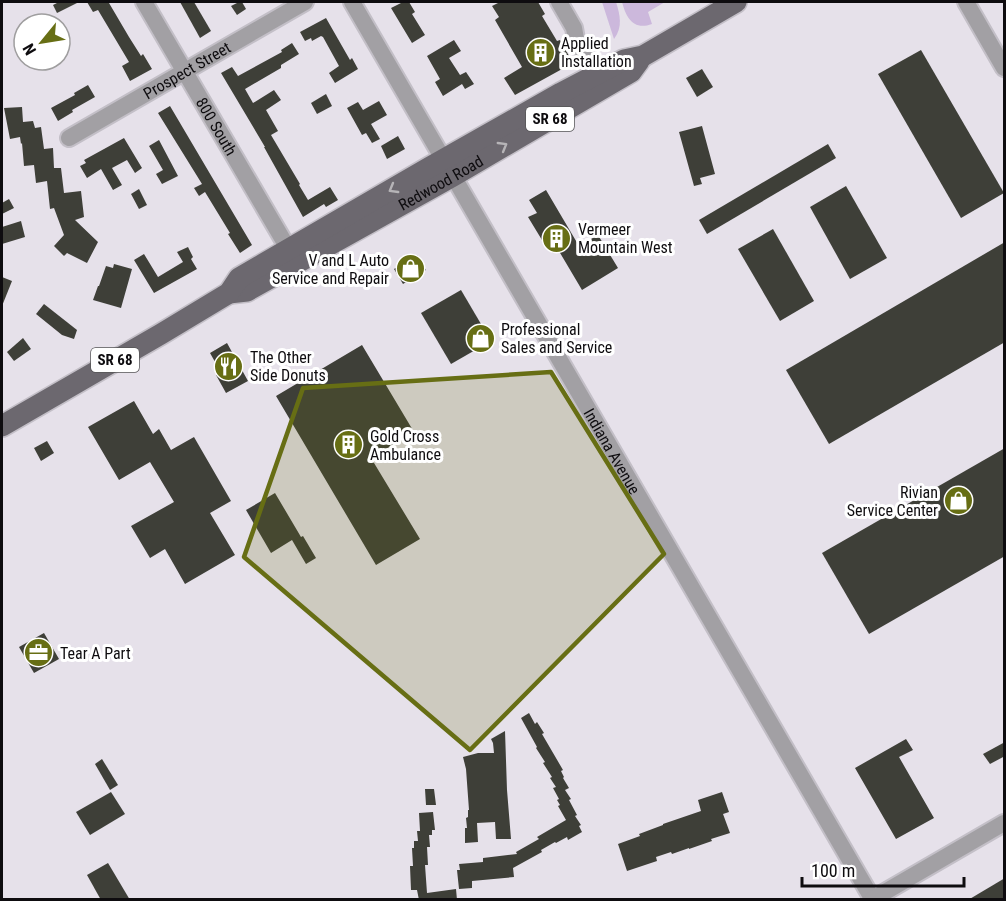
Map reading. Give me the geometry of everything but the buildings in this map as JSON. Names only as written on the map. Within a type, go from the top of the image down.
[{"type":"main road","name":"Redwood Road","points":[[228,293],[247,291],[601,72],[624,60],[643,56],[736,2]]},
{"type":"main road","name":"Redwood Road","points":[[2,426],[228,293],[239,278],[631,72],[643,56]]},
{"type":"street","name":"800 South","points":[[144,2],[289,250]]},
{"type":"street","name":"Prospect Street","points":[[69,138],[305,2]]},
{"type":"street","name":"Indiana Avenue","points":[[352,2],[873,899]]},
{"type":"street","points":[[559,2],[574,28],[584,32],[601,72]]},
{"type":"street","points":[[966,2],[1005,68]]},
{"type":"street","points":[[873,899],[1005,823]]},
{"type":"highlighted area","points":[[551,372],[664,554],[470,750],[244,557],[303,388]]},
{"type":"shaded area","points":[[602,2],[616,2],[620,25],[614,39]]},
{"type":"shaded area","points":[[622,2],[665,2],[648,12],[652,24],[640,26],[628,17]]},
{"type":"place","name":"Applied Installation","points":[[540,52]]},
{"type":"place","name":"Vermeer Mountain West","points":[[557,238]]},
{"type":"place","name":"V and L Auto Service and Repair","points":[[410,269]]},
{"type":"place","name":"Professional Sales and Service","points":[[480,338]]},
{"type":"place","name":"The Other Side Donuts","points":[[229,366]]},
{"type":"place","name":"Gold Cross Ambulance","points":[[349,445]]},
{"type":"place","name":"Rivian Service Center","points":[[959,501]]},
{"type":"place","name":"Tear A Part","points":[[39,653]]}]
